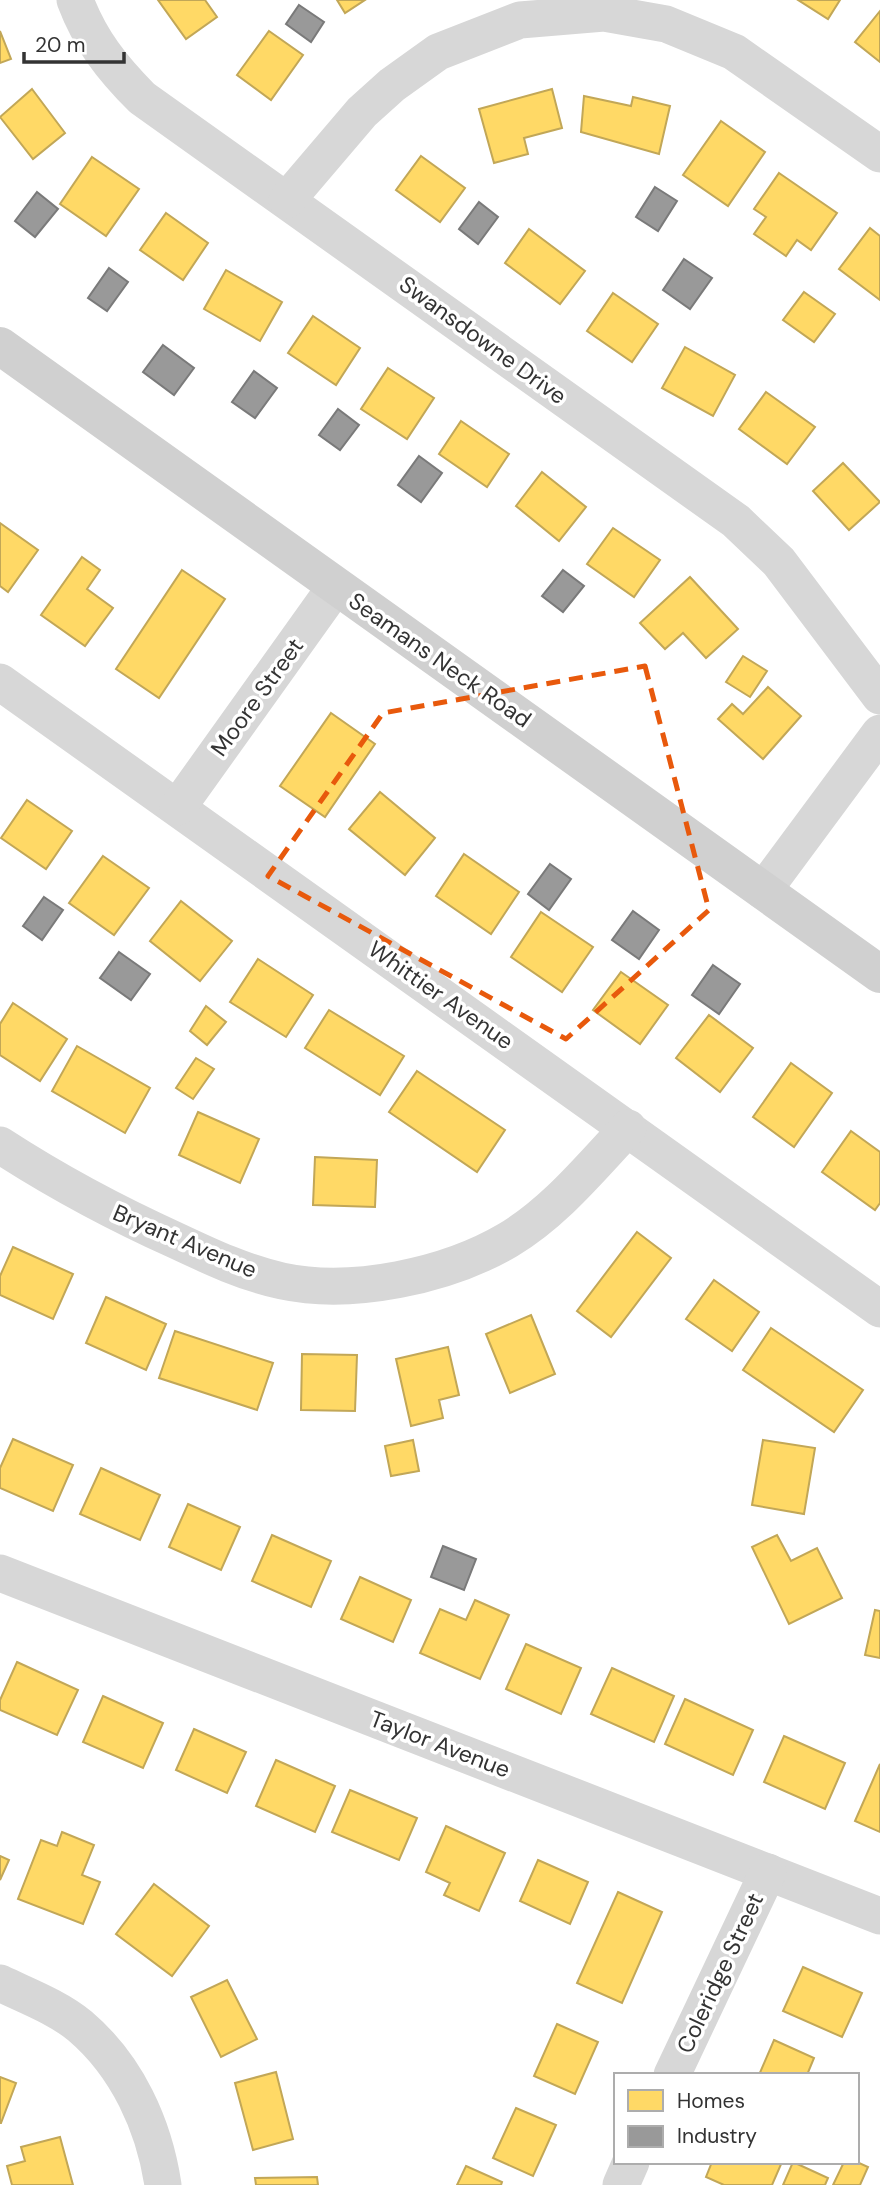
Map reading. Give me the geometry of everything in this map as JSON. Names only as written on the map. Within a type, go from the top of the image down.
[{"type":"main road","name":"Seamans Neck Road","points":[[0,346],[880,974]]},
{"type":"street","name":"Swansdowne Drive","points":[[75,0],[86,29],[105,58],[142,98],[736,522],[779,562],[880,696]]},
{"type":"street","points":[[287,200],[362,112],[392,85],[438,52],[520,20],[604,13],[666,24],[734,52],[880,154]]},
{"type":"street","name":"Moore Street","points":[[178,807],[336,586]]},
{"type":"street","name":"Whittier Avenue","points":[[0,682],[880,1309]]},
{"type":"street","points":[[763,891],[880,733]]},
{"type":"street","name":"Bryant Avenue","points":[[0,1145],[47,1176],[123,1217],[229,1265],[282,1281],[314,1285],[396,1282],[481,1255],[510,1239],[556,1204],[628,1128]]},
{"type":"street","name":"Taylor Avenue","points":[[0,1573],[880,1916]]},
{"type":"street","name":"Coleridge Street","points":[[673,2073],[768,1872]]},
{"type":"street","points":[[0,1983],[49,2005],[80,2026],[106,2053],[138,2099],[158,2157],[163,2185]]},
{"type":"street","points":[[621,2185],[630,2164]]},
{"type":"highlighted area","points":[[645,666],[709,910],[566,1039],[268,876],[383,713]]},
{"type":"building: Homes","points":[[158,0],[205,0],[217,17],[186,39]]},
{"type":"building: Homes","points":[[337,0],[365,0],[345,13]]},
{"type":"building: Homes","points":[[798,0],[840,0],[828,19]]},
{"type":"building: Homes","points":[[880,11],[880,62],[855,42]]},
{"type":"building: Homes","points":[[0,31],[11,59],[0,63]]},
{"type":"building: Homes","points":[[269,31],[303,55],[271,100],[237,75]]},
{"type":"building: Homes","points":[[32,89],[65,133],[33,159],[0,117]]},
{"type":"building: Homes","points":[[552,89],[562,128],[524,138],[528,154],[494,163],[479,109]]},
{"type":"building: Homes","points":[[584,96],[631,106],[633,97],[670,106],[659,154],[581,132]]},
{"type":"building: Homes","points":[[721,121],[765,152],[728,206],[683,175]]},
{"type":"building: Homes","points":[[421,156],[465,188],[440,222],[396,190]]},
{"type":"building: Homes","points":[[92,157],[139,189],[106,236],[60,204]]},
{"type":"building: Homes","points":[[779,173],[837,213],[811,250],[797,240],[786,256],[754,234],[766,217],[754,209]]},
{"type":"building: Homes","points":[[166,213],[208,243],[183,280],[140,250]]},
{"type":"building: Homes","points":[[870,228],[880,236],[880,300],[839,269]]},
{"type":"building: Homes","points":[[529,229],[585,271],[560,304],[505,263]]},
{"type":"building: Homes","points":[[226,270],[282,302],[260,341],[204,309]]},
{"type":"building: Homes","points":[[804,292],[835,314],[814,342],[783,320]]},
{"type":"building: Homes","points":[[613,293],[658,324],[632,362],[587,331]]},
{"type":"building: Homes","points":[[313,316],[360,348],[336,385],[288,353]]},
{"type":"building: Homes","points":[[685,347],[735,375],[713,416],[662,388]]},
{"type":"building: Homes","points":[[388,368],[434,398],[407,439],[361,409]]},
{"type":"building: Homes","points":[[766,392],[815,427],[787,464],[739,429]]},
{"type":"building: Homes","points":[[461,421],[509,454],[487,487],[439,454]]},
{"type":"building: Homes","points":[[843,463],[880,502],[849,530],[813,491]]},
{"type":"building: Homes","points":[[542,472],[586,507],[559,541],[516,506]]},
{"type":"building: Homes","points":[[0,523],[38,550],[8,592],[0,586]]},
{"type":"building: Homes","points":[[613,528],[660,560],[634,597],[587,564]]},
{"type":"building: Homes","points":[[82,557],[100,570],[87,589],[113,608],[85,646],[41,615]]},
{"type":"building: Homes","points":[[182,570],[225,599],[159,698],[116,669]]},
{"type":"building: Homes","points":[[690,577],[738,629],[706,658],[683,633],[665,649],[640,623]]},
{"type":"building: Homes","points":[[743,656],[767,671],[750,697],[726,682]]},
{"type":"building: Homes","points":[[768,687],[801,716],[763,759],[718,719],[732,704],[743,714]]},
{"type":"building: Homes","points":[[331,713],[375,744],[325,817],[280,786]]},
{"type":"building: Homes","points":[[380,792],[435,838],[405,875],[349,829]]},
{"type":"building: Homes","points":[[27,800],[72,831],[46,869],[1,838]]},
{"type":"building: Homes","points":[[464,854],[519,892],[491,934],[436,896]]},
{"type":"building: Homes","points":[[103,856],[149,888],[114,935],[69,903]]},
{"type":"building: Homes","points":[[181,901],[232,941],[200,981],[150,941]]},
{"type":"building: Homes","points":[[541,912],[593,947],[562,992],[511,957]]},
{"type":"building: Homes","points":[[258,959],[313,995],[286,1037],[230,1002]]},
{"type":"building: Homes","points":[[621,972],[668,1005],[640,1044],[593,1010]]},
{"type":"building: Homes","points":[[13,1003],[67,1039],[40,1081],[0,1055],[0,1024]]},
{"type":"building: Homes","points":[[206,1006],[226,1022],[207,1045],[190,1031]]},
{"type":"building: Homes","points":[[329,1010],[404,1056],[380,1095],[305,1048]]},
{"type":"building: Homes","points":[[709,1015],[753,1048],[720,1092],[676,1058]]},
{"type":"building: Homes","points":[[77,1046],[150,1088],[125,1133],[52,1091]]},
{"type":"building: Homes","points":[[196,1058],[214,1069],[193,1099],[176,1088]]},
{"type":"building: Homes","points":[[791,1063],[832,1093],[794,1147],[753,1117]]},
{"type":"building: Homes","points":[[417,1071],[505,1130],[477,1172],[389,1112]]},
{"type":"building: Homes","points":[[198,1112],[259,1139],[240,1183],[179,1155]]},
{"type":"building: Homes","points":[[851,1131],[880,1152],[880,1203],[875,1210],[822,1172]]},
{"type":"building: Homes","points":[[315,1157],[377,1160],[375,1207],[313,1205]]},
{"type":"building: Homes","points":[[637,1232],[671,1258],[611,1337],[577,1311]]},
{"type":"building: Homes","points":[[13,1247],[73,1274],[53,1319],[0,1295],[0,1276]]},
{"type":"building: Homes","points":[[714,1280],[759,1312],[732,1351],[686,1319]]},
{"type":"building: Homes","points":[[106,1297],[166,1324],[146,1370],[86,1343]]},
{"type":"building: Homes","points":[[531,1315],[555,1374],[510,1393],[486,1334]]},
{"type":"building: Homes","points":[[771,1328],[863,1390],[834,1432],[743,1370]]},
{"type":"building: Homes","points":[[175,1331],[273,1363],[257,1410],[159,1378]]},
{"type":"building: Homes","points":[[448,1347],[459,1395],[439,1400],[443,1418],[411,1426],[396,1359]]},
{"type":"building: Homes","points":[[302,1354],[357,1355],[355,1411],[301,1410]]},
{"type":"building: Homes","points":[[13,1439],[73,1465],[53,1511],[0,1488],[0,1468]]},
{"type":"building: Homes","points":[[413,1440],[419,1471],[391,1476],[385,1446]]},
{"type":"building: Homes","points":[[763,1440],[815,1448],[804,1514],[752,1505]]},
{"type":"building: Homes","points":[[101,1468],[160,1495],[140,1540],[80,1514]]},
{"type":"building: Homes","points":[[188,1504],[240,1527],[221,1570],[169,1547]]},
{"type":"building: Homes","points":[[272,1535],[331,1561],[311,1607],[252,1581]]},
{"type":"building: Homes","points":[[777,1535],[791,1561],[817,1548],[842,1598],[789,1624],[752,1547]]},
{"type":"building: Homes","points":[[360,1577],[411,1600],[393,1642],[341,1619]]},
{"type":"building: Homes","points":[[475,1600],[509,1615],[480,1679],[420,1653],[440,1609],[466,1620]]},
{"type":"building: Homes","points":[[875,1610],[880,1611],[880,1658],[865,1655]]},
{"type":"building: Homes","points":[[526,1644],[581,1668],[561,1714],[506,1689]]},
{"type":"building: Homes","points":[[17,1662],[78,1690],[57,1735],[0,1710],[0,1700]]},
{"type":"building: Homes","points":[[612,1668],[674,1696],[654,1742],[591,1714]]},
{"type":"building: Homes","points":[[103,1696],[163,1723],[143,1768],[83,1742]]},
{"type":"building: Homes","points":[[685,1699],[753,1730],[733,1775],[665,1744]]},
{"type":"building: Homes","points":[[194,1729],[246,1752],[227,1793],[176,1770]]},
{"type":"building: Homes","points":[[784,1736],[845,1763],[825,1809],[764,1782]]},
{"type":"building: Homes","points":[[276,1760],[335,1786],[315,1832],[256,1806]]},
{"type":"building: Homes","points":[[880,1764],[880,1832],[855,1821]]},
{"type":"building: Homes","points":[[350,1790],[417,1818],[399,1860],[332,1832]]},
{"type":"building: Homes","points":[[446,1826],[505,1853],[479,1911],[444,1895],[450,1883],[426,1872]]},
{"type":"building: Homes","points":[[62,1832],[94,1845],[82,1875],[100,1882],[83,1924],[18,1899],[41,1840],[57,1846]]},
{"type":"building: Homes","points":[[0,1856],[9,1860],[0,1880]]},
{"type":"building: Homes","points":[[538,1860],[588,1882],[570,1924],[520,1901]]},
{"type":"building: Homes","points":[[154,1884],[209,1926],[172,1976],[116,1934]]},
{"type":"building: Homes","points":[[618,1892],[662,1912],[622,2003],[577,1983]]},
{"type":"building: Homes","points":[[803,1967],[862,1993],[842,2037],[783,2011]]},
{"type":"building: Homes","points":[[227,1980],[257,2039],[221,2057],[191,1997]]},
{"type":"building: Homes","points":[[557,2024],[598,2042],[575,2094],[534,2076]]},
{"type":"building: Homes","points":[[774,2040],[814,2058],[808,2073],[760,2073]]},
{"type":"building: Homes","points":[[276,2072],[293,2139],[253,2150],[235,2083]]},
{"type":"building: Homes","points":[[0,2077],[16,2083],[1,2123],[0,2123]]},
{"type":"building: Homes","points":[[516,2108],[556,2125],[533,2176],[493,2158]]},
{"type":"building: Homes","points":[[60,2137],[73,2185],[12,2185],[7,2166],[25,2161],[21,2147]]},
{"type":"building: Homes","points":[[859,2163],[868,2167],[860,2185],[833,2185],[843,2164]]},
{"type":"building: Homes","points":[[711,2164],[781,2164],[772,2185],[724,2185],[706,2177]]},
{"type":"building: Homes","points":[[792,2164],[828,2178],[825,2185],[783,2185]]},
{"type":"building: Homes","points":[[466,2166],[502,2182],[501,2185],[457,2185]]},
{"type":"building: Homes","points":[[317,2177],[318,2185],[256,2185],[255,2178]]},
{"type":"building: Industry","points":[[299,5],[324,22],[311,42],[286,24]]},
{"type":"building: Industry","points":[[655,187],[677,201],[658,231],[636,217]]},
{"type":"building: Industry","points":[[37,192],[58,209],[35,237],[15,221]]},
{"type":"building: Industry","points":[[479,202],[498,217],[478,244],[459,229]]},
{"type":"building: Industry","points":[[684,259],[712,278],[690,309],[663,290]]},
{"type":"building: Industry","points":[[109,268],[128,282],[107,311],[88,298]]},
{"type":"building: Industry","points":[[163,345],[194,368],[174,395],[143,372]]},
{"type":"building: Industry","points":[[254,371],[277,388],[255,418],[232,402]]},
{"type":"building: Industry","points":[[338,409],[359,425],[340,450],[319,435]]},
{"type":"building: Industry","points":[[419,456],[442,473],[421,502],[398,485]]},
{"type":"building: Industry","points":[[563,570],[584,586],[563,612],[542,596]]},
{"type":"building: Industry","points":[[550,864],[571,879],[549,910],[528,894]]},
{"type":"building: Industry","points":[[44,897],[63,910],[42,940],[23,926]]},
{"type":"building: Industry","points":[[633,911],[659,930],[639,959],[612,940]]},
{"type":"building: Industry","points":[[119,952],[150,974],[131,1000],[100,978]]},
{"type":"building: Industry","points":[[713,965],[740,984],[719,1014],[692,995]]},
{"type":"building: Industry","points":[[443,1546],[476,1559],[464,1590],[431,1577]]}]
